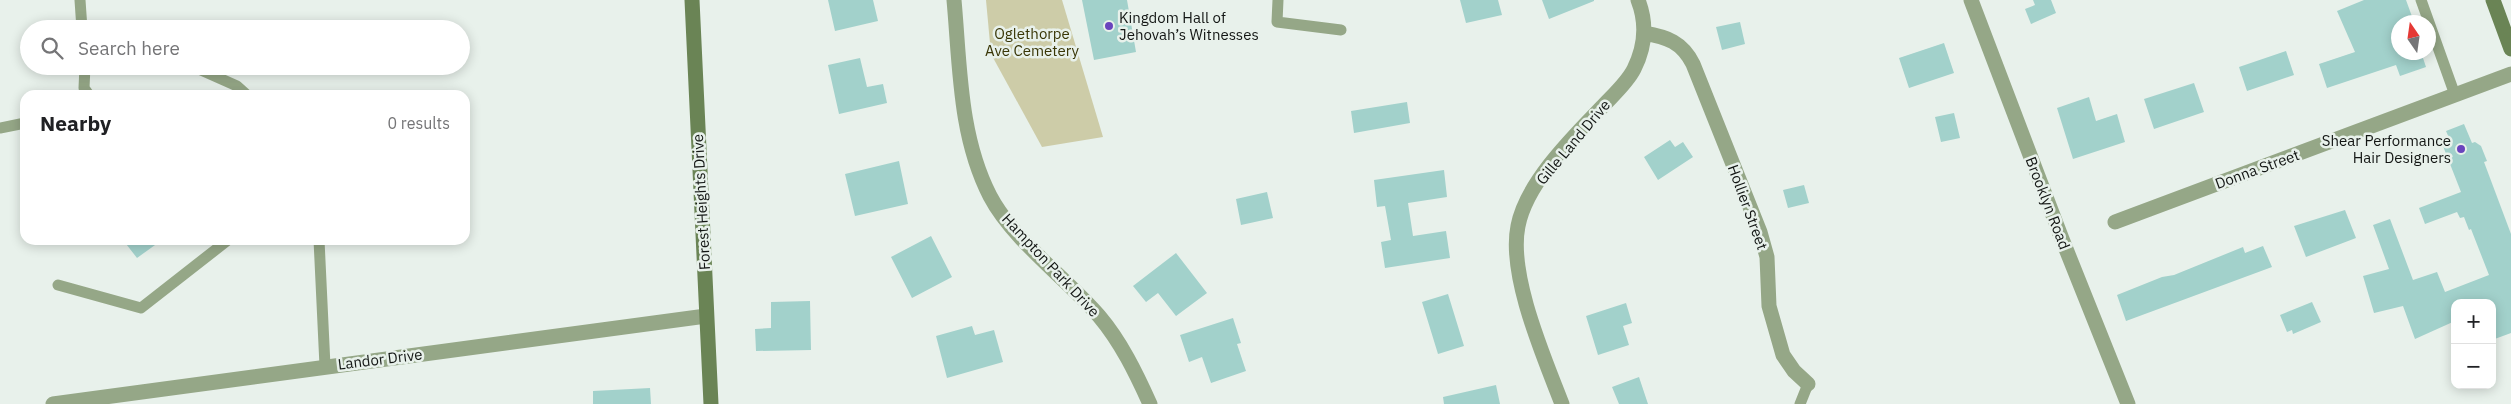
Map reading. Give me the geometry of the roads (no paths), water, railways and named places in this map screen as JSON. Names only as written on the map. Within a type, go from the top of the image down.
[{"type":"street","name":"Forest Heights Drive","points":[[692,0],[711,404]]},
{"type":"street","name":"Hampton Park Drive","points":[[954,0],[966,125],[978,168],[990,196],[1008,222],[1100,317],[1119,344],[1150,404]]},
{"type":"street","name":"Gille Land Drive","points":[[1562,404],[1525,296],[1517,258],[1518,226],[1526,204],[1554,160],[1633,71],[1642,47],[1644,33],[1644,21],[1638,0]]},
{"type":"street","name":"Brooklyn Road","points":[[1971,0],[2058,230],[2128,404]]},
{"type":"street","points":[[2493,0],[2511,49]]},
{"type":"street","name":"Hollier Street","points":[[1644,33],[1663,36],[1679,44],[1693,64],[1760,232],[1767,258],[1768,306],[1783,354],[1794,372],[1808,384]]},
{"type":"street","name":"Donna Street","points":[[2115,222],[2511,74]]},
{"type":"street","name":"Landor Drive","points":[[53,404],[706,316]]},
{"type":"lane","points":[[80,0],[81,20]]},
{"type":"lane","points":[[1278,0],[1277,22],[1341,30]]},
{"type":"lane","points":[[2421,0],[2454,95]]},
{"type":"lane","points":[[85,75],[85,90]]},
{"type":"lane","points":[[212,75],[241,90]]},
{"type":"lane","points":[[0,128],[20,125]]},
{"type":"lane","points":[[58,285],[141,308],[222,245]]},
{"type":"lane","points":[[319,245],[325,366]]},
{"type":"lane","name":"Hollier Street","points":[[1800,404],[1808,384]]},
{"type":"place","name":"Kingdom Hall of Jehovah’s Witnesses","points":[[1109,26]]},
{"type":"place","name":"Shear Performance Hair Designers","points":[[2461,149]]},
{"type":"park label","name":"Oglethorpe Ave Cemetery","points":[[1032,42]]}]
